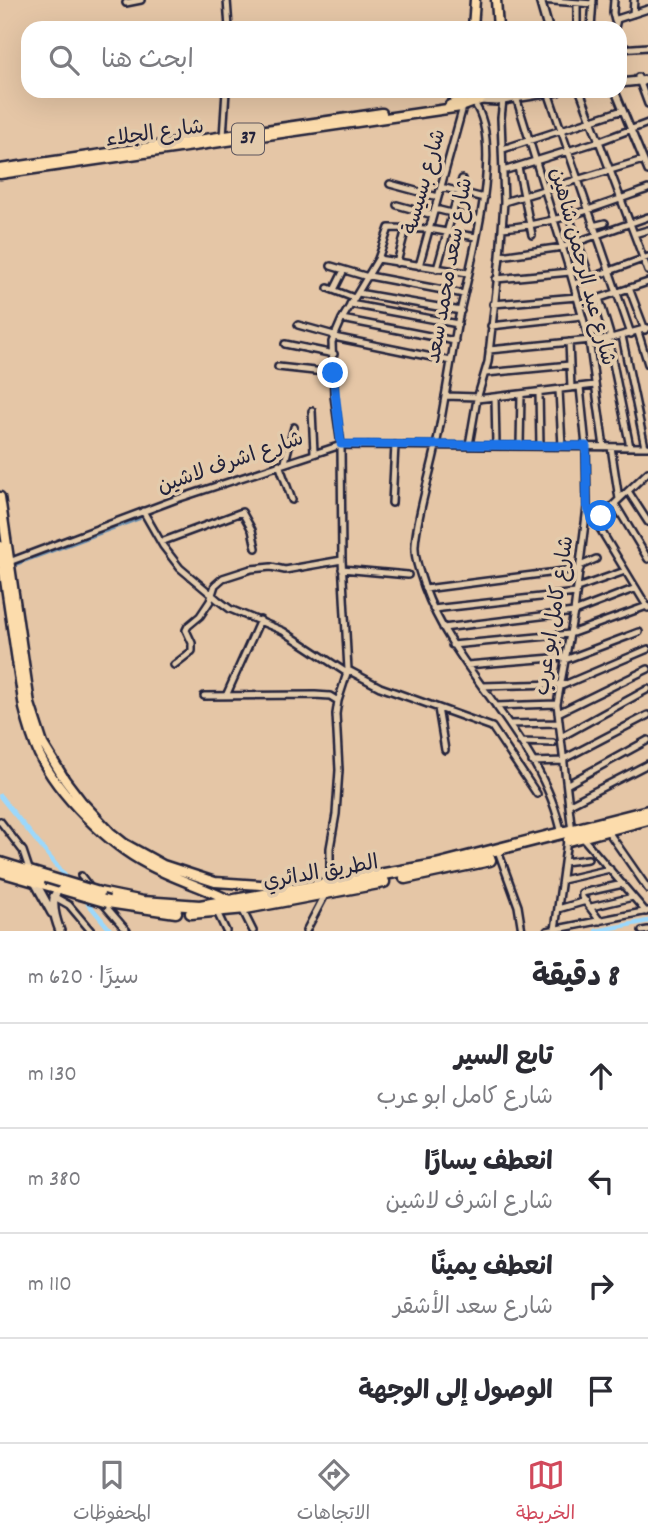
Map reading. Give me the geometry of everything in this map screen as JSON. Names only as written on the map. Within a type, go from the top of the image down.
[{"type":"highway","name":"الطريق الدائري","points":[[0,863],[33,877],[56,892],[181,913],[216,912],[328,889],[432,873],[571,836],[648,811]]},
{"type":"highway","name":"الطريق الدائري","points":[[571,836],[648,819]]},
{"type":"highway","name":"الطريق الدائري","points":[[0,871],[46,877],[143,902],[184,906],[310,888],[328,889]]},
{"type":"main road","points":[[474,21],[475,0]]},
{"type":"main road","points":[[496,0],[498,21]]},
{"type":"main road","name":"شارع الجلاء","points":[[0,169],[365,118],[455,104],[464,98]]},
{"type":"main road","name":"شارع الجلاء","points":[[0,174],[223,137],[463,107],[482,98]]},
{"type":"main road","name":"الطريق الدائري","points":[[0,498],[9,615],[29,728],[44,764],[121,848],[231,901]]},
{"type":"main road","name":"الطريق الدائري","points":[[0,546],[6,563]]},
{"type":"main road","name":"الطريق الدائري","points":[[157,866],[215,883],[310,888]]},
{"type":"street","points":[[126,3],[141,0]]},
{"type":"street","points":[[227,0],[228,21]]},
{"type":"street","points":[[546,21],[540,0],[593,2],[592,21]]},
{"type":"street","points":[[614,0],[614,21]]},
{"type":"street","points":[[633,14],[634,0]]},
{"type":"street","points":[[577,21],[578,3]]},
{"type":"street","points":[[620,21],[648,9]]},
{"type":"street","points":[[627,48],[648,47]]},
{"type":"street","points":[[627,80],[648,78]]},
{"type":"street","points":[[638,79],[648,104]]},
{"type":"street","points":[[223,137],[226,98]]},
{"type":"street","name":"شارع الجلاء","points":[[477,102],[511,98]]},
{"type":"street","name":"شارع عبد الرحمن شاهين","points":[[516,98],[589,340],[617,502]]},
{"type":"street","points":[[550,98],[631,334]]},
{"type":"street","points":[[583,98],[646,258],[648,271]]},
{"type":"street","points":[[618,98],[648,171]]},
{"type":"street","points":[[469,445],[486,373],[500,256],[504,202],[502,100]]},
{"type":"street","name":"شارع سعد محمد سعد","points":[[477,102],[485,123],[487,139],[484,198],[415,547],[425,589],[452,645],[509,724],[544,781],[571,836]]},
{"type":"street","name":"شارع بسيسة","points":[[419,266],[463,107]]},
{"type":"street","points":[[503,149],[623,110]]},
{"type":"street","points":[[503,171],[600,141],[648,122]]},
{"type":"street","points":[[485,123],[502,124]]},
{"type":"street","points":[[504,202],[643,160]]},
{"type":"street","points":[[518,167],[532,235]]},
{"type":"street","points":[[555,173],[590,278]]},
{"type":"street","points":[[437,269],[462,179]]},
{"type":"street","points":[[390,184],[438,197]]},
{"type":"street","points":[[441,187],[484,198]]},
{"type":"street","points":[[502,228],[555,221],[648,189]]},
{"type":"street","points":[[397,205],[480,220]]},
{"type":"street","points":[[500,256],[563,247],[648,217]]},
{"type":"street","points":[[593,226],[605,223]]},
{"type":"street","points":[[397,262],[406,228]]},
{"type":"street","points":[[306,931],[328,889],[339,770],[336,714],[348,671],[342,569],[341,444],[333,373],[334,336],[378,259],[388,230],[429,229],[476,237]]},
{"type":"street","points":[[635,234],[648,230]]},
{"type":"street","points":[[574,284],[646,258]]},
{"type":"street","points":[[378,259],[468,273]]},
{"type":"street","points":[[331,266],[464,294]]},
{"type":"street","points":[[344,270],[331,289],[461,311]]},
{"type":"street","points":[[496,279],[570,272]]},
{"type":"street","points":[[579,305],[648,282]]},
{"type":"street","points":[[629,288],[643,330],[648,364]]},
{"type":"street","points":[[493,304],[577,297]]},
{"type":"street","points":[[599,298],[610,338],[630,447]]},
{"type":"street","points":[[350,304],[458,324]]},
{"type":"street","points":[[491,326],[582,316]]},
{"type":"street","points":[[342,318],[455,341]]},
{"type":"street","points":[[298,326],[451,361]]},
{"type":"street","points":[[489,350],[610,338],[643,330]]},
{"type":"street","points":[[622,336],[646,447]]},
{"type":"street","points":[[569,342],[571,388]]},
{"type":"street","points":[[285,344],[334,354]]},
{"type":"street","points":[[486,373],[570,365]]},
{"type":"street","points":[[278,367],[333,373]]},
{"type":"street","points":[[445,396],[495,397],[595,385]]},
{"type":"street","name":"شارع كامل ابو عرب","points":[[571,836],[568,783],[557,704],[574,612],[587,507],[586,446],[580,387]]},
{"type":"street","points":[[559,390],[562,446]]},
{"type":"street","points":[[539,392],[540,446]]},
{"type":"street","points":[[520,445],[521,394]]},
{"type":"street","points":[[495,397],[496,446]]},
{"type":"street","points":[[312,411],[314,452]]},
{"type":"street","points":[[292,500],[282,463],[294,427]]},
{"type":"street","name":"شارع اشرف لاشين","points":[[6,563],[144,511],[341,444],[646,447]]},
{"type":"street","points":[[392,503],[395,444]]},
{"type":"street","points":[[594,520],[647,476]]},
{"type":"street","points":[[628,491],[648,522]]},
{"type":"street","points":[[617,502],[648,559]]},
{"type":"street","points":[[452,645],[570,634],[647,607],[587,507]]},
{"type":"street","points":[[144,511],[161,542],[180,568],[230,609],[283,631],[348,671],[380,687],[492,727],[537,794]]},
{"type":"street","points":[[161,542],[242,512],[252,530],[257,548]]},
{"type":"street","points":[[425,589],[580,568],[596,559]]},
{"type":"street","points":[[174,665],[192,651],[192,643],[186,630],[201,616],[215,585],[223,578],[235,573],[271,567],[285,570],[342,560]]},
{"type":"street","points":[[342,569],[408,575]]},
{"type":"street","points":[[433,609],[577,590],[625,571]]},
{"type":"street","points":[[443,628],[574,612],[636,588]]},
{"type":"street","points":[[226,696],[260,620]]},
{"type":"street","points":[[467,665],[565,659],[639,632]]},
{"type":"street","points":[[482,686],[560,685],[648,649]]},
{"type":"street","points":[[558,713],[648,669]]},
{"type":"street","points":[[561,737],[648,689]]},
{"type":"street","points":[[204,696],[325,696],[338,701]]},
{"type":"street","points":[[496,706],[557,704]]},
{"type":"street","points":[[438,708],[445,750]]},
{"type":"street","points":[[532,762],[564,760],[648,715]]},
{"type":"street","points":[[509,724],[559,723]]},
{"type":"street","points":[[568,783],[648,740]]},
{"type":"street","points":[[520,742],[553,743]]},
{"type":"street","points":[[570,804],[648,764]]},
{"type":"street","points":[[0,821],[23,851],[60,931]]},
{"type":"street","points":[[607,830],[648,889]]},
{"type":"street","points":[[571,836],[610,869],[647,912],[551,931],[558,909],[564,862],[571,836]]},
{"type":"street","points":[[499,854],[518,906],[522,931]]},
{"type":"street","points":[[564,862],[589,859]]},
{"type":"street","points":[[562,880],[610,869]]},
{"type":"street","points":[[81,876],[127,931]]},
{"type":"street","points":[[600,921],[582,896],[583,893],[623,884]]},
{"type":"street","points":[[55,916],[56,892]]},
{"type":"street","points":[[56,892],[91,931]]},
{"type":"street","points":[[591,907],[633,897]]},
{"type":"street","points":[[558,909],[586,901]]},
{"type":"street","points":[[614,902],[622,917]]},
{"type":"street","points":[[241,908],[253,931]]},
{"type":"street","points":[[216,912],[226,931]]},
{"type":"street","points":[[642,931],[648,930]]},
{"type":"waterway","points":[[13,566],[140,519]]},
{"type":"waterway","points":[[0,796],[70,882]]},
{"type":"waterway","points":[[82,896],[111,931]]},
{"type":"waterway","points":[[596,931],[648,921]]},
{"type":"route","points":[[333,373],[341,444],[586,446],[587,507],[594,520],[601,516]]}]
